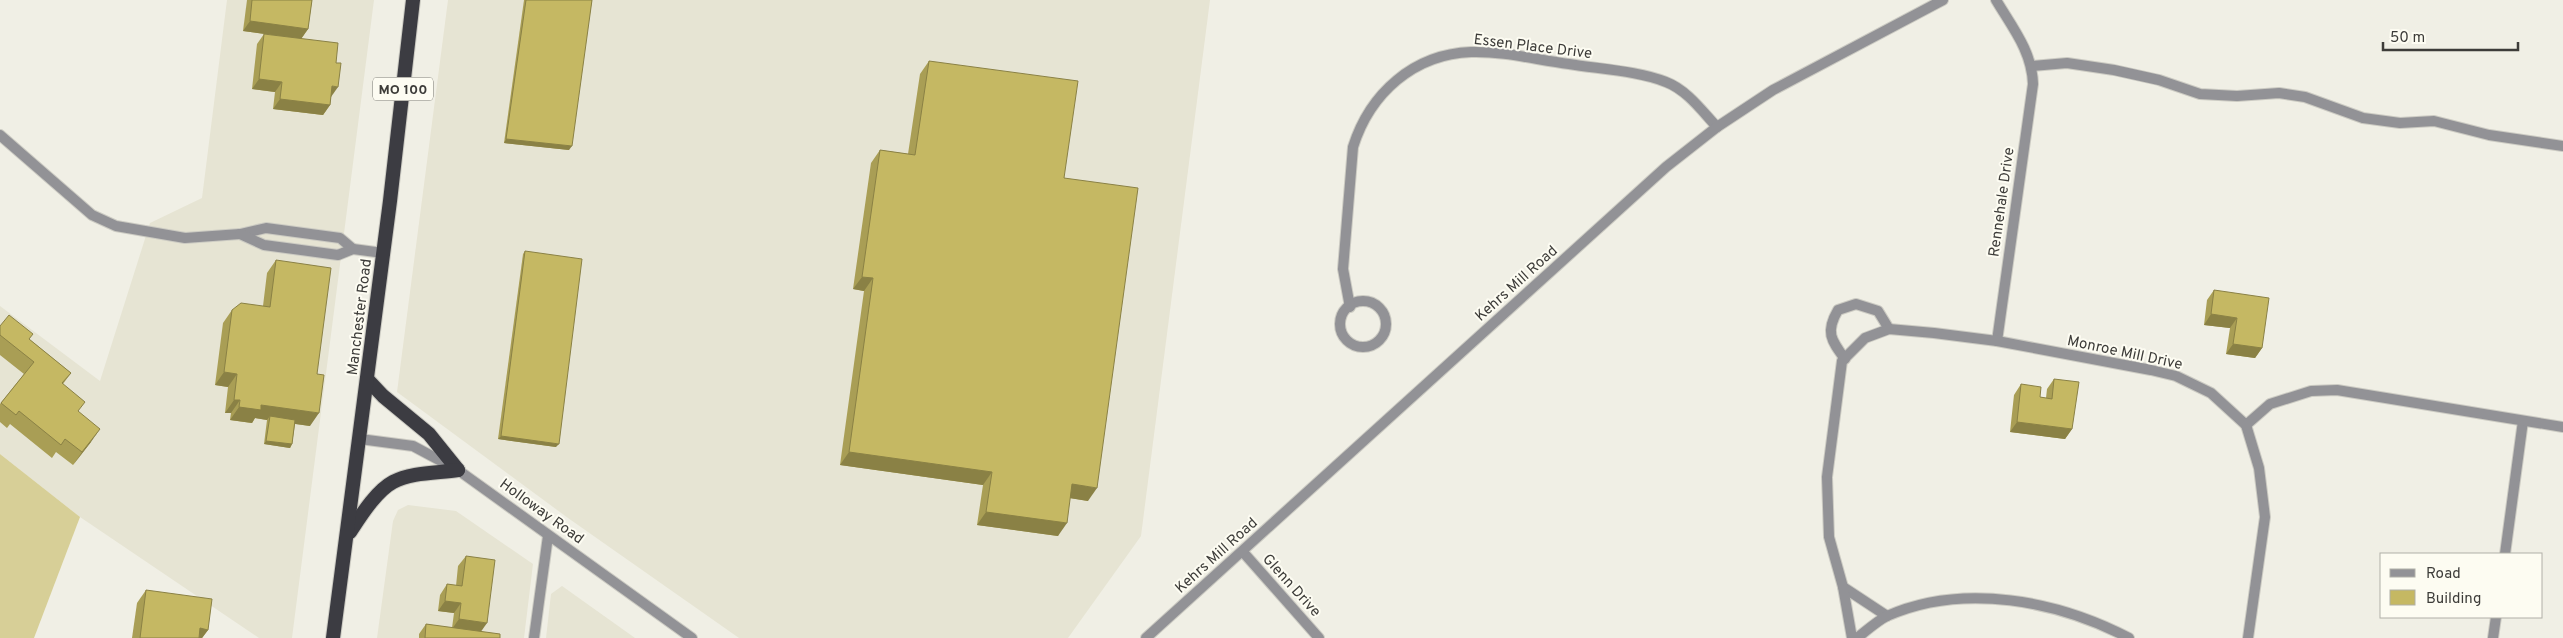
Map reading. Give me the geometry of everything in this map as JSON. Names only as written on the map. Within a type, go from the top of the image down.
[{"type":"highway","name":"Manchester Road","points":[[333,638],[360,439],[413,0]]},
{"type":"highway","points":[[367,379],[429,434],[458,470]]},
{"type":"highway","points":[[347,537],[364,511],[392,482],[411,476],[458,470]]},
{"type":"street","name":"Kehrs Mill Road","points":[[1146,638],[1666,167],[1717,127],[1773,90],[1943,0]]},
{"type":"street","points":[[1996,0],[2025,47],[2032,66],[2067,63],[2114,70],[2159,80],[2200,94],[2236,96],[2279,93],[2305,97],[2363,118],[2400,123],[2434,121],[2489,135],[2563,146]]},
{"type":"street","name":"Essen Place Drive","points":[[1350,307],[1343,269],[1353,147],[1359,128],[1377,98],[1400,76],[1415,66],[1450,54],[1490,52],[1631,74],[1666,82],[1683,92],[1717,127]]},
{"type":"street","name":"Rennehale Drive","points":[[1997,341],[2032,84],[2032,66]]},
{"type":"street","points":[[0,135],[92,215],[116,226],[185,238],[240,234],[266,228],[340,238],[353,249]]},
{"type":"street","points":[[240,234],[264,245],[292,249],[338,255],[353,249],[383,253]]},
{"type":"street","points":[[1364,301],[1378,306],[1385,320],[1386,327],[1379,340],[1366,347],[1351,344],[1346,339],[1342,332],[1341,318],[1344,311],[1350,307],[1356,302],[1364,301]]},
{"type":"street","points":[[1852,638],[1843,587],[1829,537],[1826,502],[1831,432],[1842,361],[1845,359],[1832,342],[1830,324],[1838,310],[1856,304],[1878,311],[1889,329]]},
{"type":"street","name":"Monroe Mill Drive","points":[[1845,359],[1865,338],[1889,329],[1997,341],[2176,376],[2212,393],[2246,425]]},
{"type":"street","points":[[2248,638],[2265,517],[2259,468],[2246,425],[2270,404],[2311,391],[2336,390],[2563,427]]},
{"type":"street","points":[[2505,553],[2523,421]]},
{"type":"street","name":"Holloway Road","points":[[360,439],[413,446],[458,470],[692,638]]},
{"type":"street","points":[[534,638],[548,536]]},
{"type":"street","name":"Glenn Drive","points":[[1243,552],[1319,638]]},
{"type":"street","points":[[1843,587],[1886,616]]},
{"type":"street","points":[[1857,638],[1886,616],[1934,602],[1972,599],[2026,602],[2098,622],[2129,638]]},
{"type":"street","points":[[2493,638],[2496,618]]},
{"type":"shaded area","points":[[227,0],[374,0],[292,638],[259,638],[80,517],[0,454],[0,306],[100,381],[150,223],[202,198]]},
{"type":"shaded area","points":[[448,0],[1210,0],[1141,536],[1068,638],[739,638],[568,518],[397,392]]},
{"type":"shaded area","points":[[0,454],[80,517],[34,638],[0,638]]},
{"type":"shaded area","points":[[408,505],[456,511],[533,564],[524,638],[377,638],[393,521],[398,510]]},
{"type":"shaded area","points":[[562,586],[635,638],[546,638],[551,594]]},
{"type":"building","points":[[252,0],[312,0],[308,29],[250,21]]},
{"type":"building","points":[[526,0],[592,0],[572,146],[506,139]]},
{"type":"building","points":[[264,34],[338,43],[336,63],[341,63],[338,87],[332,86],[330,105],[280,99],[282,82],[259,79]]},
{"type":"building","points":[[929,61],[1078,81],[1064,178],[1138,188],[1097,488],[1072,484],[1067,523],[986,512],[992,472],[849,452],[873,278],[862,277],[880,150],[915,155]]},
{"type":"building","points":[[525,251],[582,259],[559,444],[501,436]]},
{"type":"building","points":[[276,260],[331,268],[317,374],[324,375],[319,413],[261,405],[261,410],[239,407],[240,400],[234,400],[237,374],[224,372],[232,310],[241,303],[270,307]]},
{"type":"building","points":[[2214,290],[2269,298],[2262,348],[2233,344],[2237,318],[2211,314]]},
{"type":"building","points":[[9,315],[33,334],[29,339],[71,373],[62,383],[85,402],[78,411],[100,429],[82,452],[65,439],[61,445],[19,411],[16,415],[1,403],[34,362],[0,335],[0,326]]},
{"type":"building","points":[[2054,379],[2079,382],[2072,429],[2017,422],[2021,384],[2041,387],[2040,397],[2052,399]]},
{"type":"building","points":[[270,416],[295,420],[292,444],[266,441]]},
{"type":"building","points":[[466,556],[495,560],[487,623],[459,619],[461,603],[445,601],[447,584],[462,586]]},
{"type":"building","points":[[146,590],[212,599],[208,630],[200,628],[199,638],[140,638]]},
{"type":"building","points":[[426,624],[500,634],[500,638],[425,638]]}]
